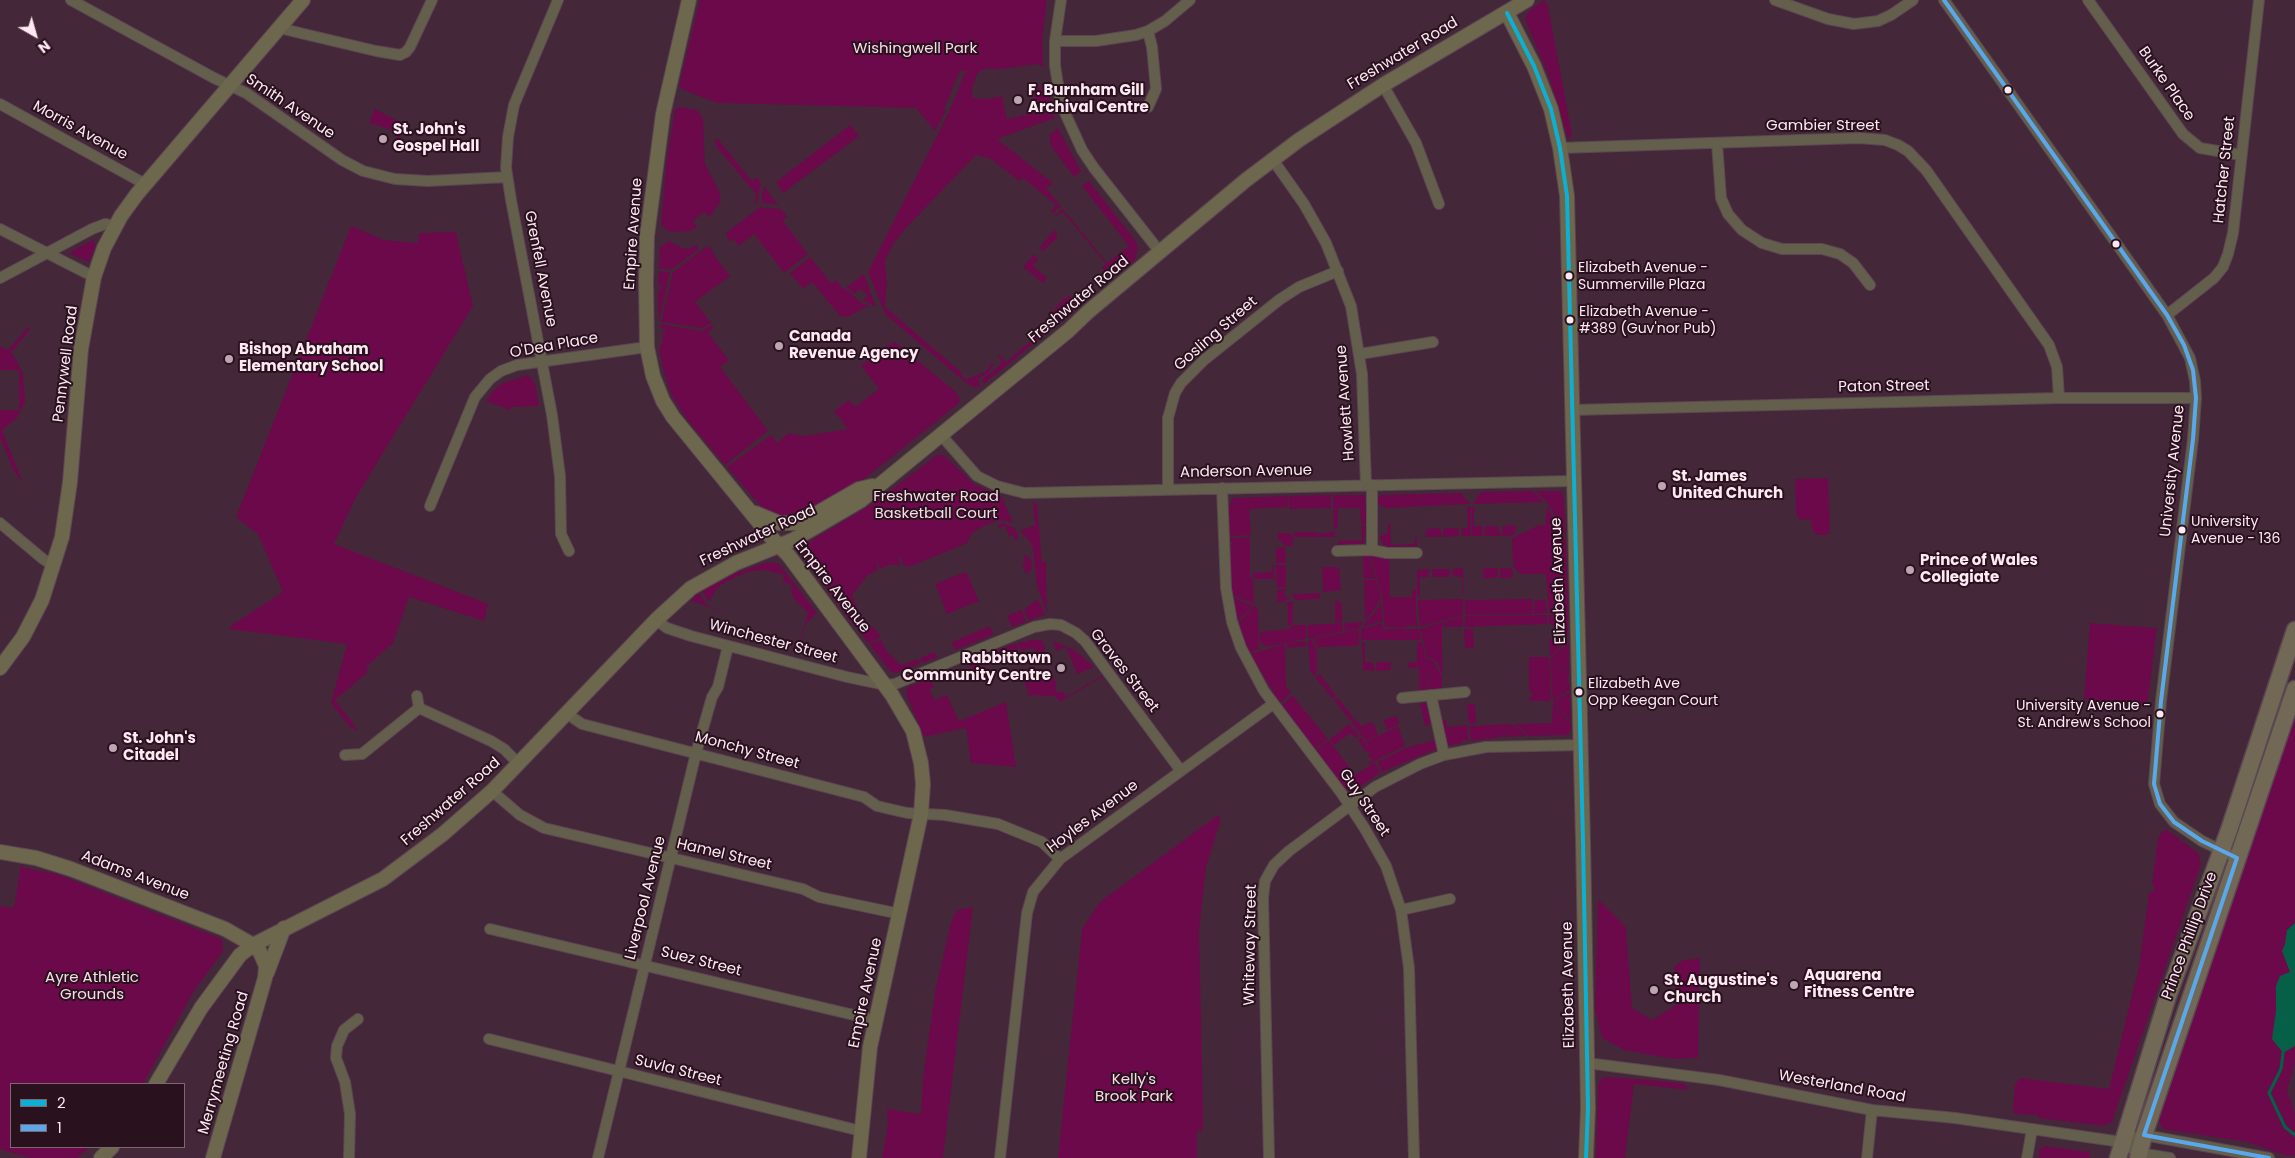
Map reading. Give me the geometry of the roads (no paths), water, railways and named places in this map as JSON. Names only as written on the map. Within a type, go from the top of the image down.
[{"type":"main road","name":"Pennywell Road","points":[[0,668],[30,626],[54,566],[67,510],[79,363],[94,278],[104,248],[115,226],[145,184],[231,86],[302,0]]},
{"type":"main road","name":"Empire Avenue","points":[[689,0],[669,82],[656,162],[647,236],[647,347],[653,376],[663,401],[679,425],[789,556],[885,685],[908,720],[917,745],[923,784],[921,814],[875,1020],[869,1057],[859,1158]]},
{"type":"main road","name":"Freshwater Road","points":[[157,1083],[214,989],[240,955],[253,945],[284,928],[394,872],[443,834],[492,791],[519,764],[656,620],[703,579],[742,560],[793,540],[860,501],[942,435],[1160,252],[1323,123],[1383,85],[1508,13],[1527,0]]},
{"type":"main road","name":"Elizabeth Avenue","points":[[1508,13],[1540,80],[1551,110],[1560,148],[1568,227],[1572,481],[1587,1063],[1586,1158]]},
{"type":"main road","points":[[748,509],[774,522],[800,523],[859,490],[879,484]]},
{"type":"main road","name":"Prince Phillip Drive","points":[[2119,1150],[2168,996],[2221,851],[2295,630]]},
{"type":"main road","name":"Prince Phillip Drive","points":[[2139,1156],[2144,1135],[2237,858],[2246,840],[2295,689]]},
{"type":"main road","name":"Adams Avenue","points":[[0,852],[36,858],[71,869],[224,929],[253,945]]},
{"type":"main road","name":"Merrymeeting Road","points":[[213,1158],[265,978],[284,928]]},
{"type":"main road","name":"Merrymeeting Road","points":[[253,945],[263,956],[266,966],[265,978]]},
{"type":"main road","points":[[101,1158],[111,1148]]},
{"type":"street","name":"Smith Avenue","points":[[71,0],[214,78],[246,93],[342,160],[372,174],[396,179],[428,181],[507,177]]},
{"type":"street","points":[[279,28],[400,55],[410,47],[432,0]]},
{"type":"street","name":"Grenfell Avenue","points":[[558,0],[514,105],[507,146],[507,177],[558,457],[561,534],[569,551]]},
{"type":"street","points":[[1061,0],[1055,41],[1057,82],[1072,131],[1094,168],[1160,252]]},
{"type":"street","points":[[1055,41],[1121,38],[1148,31],[1165,21],[1190,0]]},
{"type":"street","points":[[1775,0],[1828,19],[1854,24],[1878,21],[1891,15],[1913,0]]},
{"type":"street","name":"University Avenue","points":[[1944,0],[2166,315],[2190,358],[2195,381],[2196,398],[2189,478],[2161,701],[2154,784],[2160,804],[2174,822],[2188,833],[2237,858]]},
{"type":"street","name":"Burke Place","points":[[2088,0],[2183,134],[2200,148],[2241,155]]},
{"type":"street","name":"Hatcher Street","points":[[2166,315],[2204,288],[2223,267],[2233,233],[2259,0]]},
{"type":"street","points":[[1148,31],[1152,47],[1156,89],[1148,107]]},
{"type":"street","points":[[1383,85],[1416,143],[1439,204]]},
{"type":"street","name":"Morris Avenue","points":[[0,104],[145,184]]},
{"type":"street","name":"Gambier Street","points":[[1560,148],[1874,138],[1885,140],[1908,151],[1926,170],[2049,345],[2057,367],[2059,398]]},
{"type":"street","points":[[1717,143],[1721,198],[1728,214],[1742,230],[1762,243],[1782,249],[1822,249],[1840,254],[1853,263],[1870,285]]},
{"type":"street","name":"Howlett Avenue","points":[[1274,160],[1312,217],[1338,271],[1351,306],[1360,354],[1372,550]]},
{"type":"street","points":[[0,278],[99,226],[105,224],[115,226]]},
{"type":"street","points":[[0,229],[94,278]]},
{"type":"street","name":"Gosling Street","points":[[1168,489],[1168,418],[1175,393],[1181,383],[1204,360],[1280,300],[1299,287],[1338,271]]},
{"type":"street","points":[[1360,354],[1434,342]]},
{"type":"street","name":"O'Dea Place","points":[[430,506],[470,407],[482,388],[501,372],[517,365],[647,347]]},
{"type":"street","name":"Paton Street","points":[[1572,410],[2059,398],[2196,398]]},
{"type":"street","name":"Anderson Avenue","points":[[942,435],[977,476],[1004,489],[1037,493],[1572,481]]},
{"type":"street","name":"Guy Street","points":[[1222,488],[1226,588],[1232,622],[1249,666],[1273,704],[1350,806],[1386,866],[1401,910],[1408,945],[1410,968],[1414,1158]]},
{"type":"street","points":[[0,523],[54,566]]},
{"type":"street","points":[[1337,551],[1372,550],[1386,553],[1417,553]]},
{"type":"street","name":"Winchester Street","points":[[656,620],[667,628],[728,646],[885,685]]},
{"type":"street","name":"Graves Street","points":[[885,685],[895,684],[1034,627],[1050,624],[1061,625],[1076,633],[1084,641],[1181,771]]},
{"type":"street","name":"Liverpool Avenue","points":[[598,1158],[696,753],[712,697],[718,687],[728,646]]},
{"type":"street","points":[[1402,698],[1464,692]]},
{"type":"street","points":[[1431,695],[1444,756]]},
{"type":"street","points":[[417,696],[419,708]]},
{"type":"street","name":"Hoyles Avenue","points":[[1000,1158],[1028,908],[1033,892],[1060,859],[1273,704]]},
{"type":"street","points":[[345,755],[362,754],[419,708]]},
{"type":"street","points":[[419,708],[491,741],[504,749],[519,764]]},
{"type":"street","name":"Monchy Street","points":[[566,713],[582,724],[864,797],[877,806],[921,814],[972,818],[1012,829],[1042,842],[1060,859]]},
{"type":"street","name":"Whiteway Street","points":[[1269,1158],[1263,898],[1265,881],[1269,872],[1279,859],[1396,774],[1444,756],[1492,747],[1580,745]]},
{"type":"street","name":"Hamel Street","points":[[492,791],[515,811],[544,828],[810,891],[819,897],[900,914]]},
{"type":"street","points":[[1401,910],[1450,899]]},
{"type":"street","name":"Suez Street","points":[[490,929],[645,964],[875,1020]]},
{"type":"street","points":[[349,1158],[350,1114],[345,1082],[336,1058],[337,1046],[344,1030],[358,1019]]},
{"type":"street","name":"Suvla Street","points":[[489,1039],[861,1131]]},
{"type":"street","name":"Westerland Road","points":[[1587,1063],[1719,1080],[1872,1110],[1955,1118],[2032,1129],[2119,1150]]},
{"type":"street","points":[[1867,1158],[1872,1110]]},
{"type":"street","points":[[2027,1158],[2032,1129]]},
{"type":"street","points":[[2119,1150],[2144,1135],[2269,1158]]},
{"type":"street","points":[[2119,1150],[2139,1156],[2170,1158]]},
{"type":"waterway","points":[[2283,1053],[2281,1069],[2269,1093],[2285,1127],[2295,1135]]},
{"type":"place","name":"F. Burnham Gill Archival Centre","points":[[1018,100]]},
{"type":"place","name":"St. John's Gospel Hall","points":[[383,139]]},
{"type":"place","name":"Elizabeth Avenue - Summerville Plaza","points":[[1569,276]]},
{"type":"place","name":"Elizabeth Avenue - #389 (Guv'nor Pub)","points":[[1570,320]]},
{"type":"place","name":"Canada Revenue Agency","points":[[779,346]]},
{"type":"place","name":"Bishop Abraham Elementary School","points":[[229,359]]},
{"type":"place","name":"St. James United Church","points":[[1662,486]]},
{"type":"place","name":"University Avenue - 136","points":[[2182,530]]},
{"type":"place","name":"Prince of Wales Collegiate","points":[[1910,570]]},
{"type":"place","name":"Rabbittown Community Centre","points":[[1061,668]]},
{"type":"place","name":"Elizabeth Ave Opp Keegan Court","points":[[1579,692]]},
{"type":"place","name":"University Avenue - St. Andrew's School","points":[[2160,714]]},
{"type":"place","name":"St. John's Citadel","points":[[113,748]]},
{"type":"place","name":"Aquarena Fitness Centre","points":[[1794,985]]},
{"type":"place","name":"St. Augustine's Church","points":[[1654,990]]},
{"type":"park label","name":"Wishingwell Park","points":[[915,49]]},
{"type":"park label","name":"Freshwater Road Basketball Court","points":[[936,506]]},
{"type":"park label","name":"Ayre Athletic Grounds","points":[[92,986]]},
{"type":"park label","name":"Kelly's Brook Park","points":[[1134,1088]]}]
